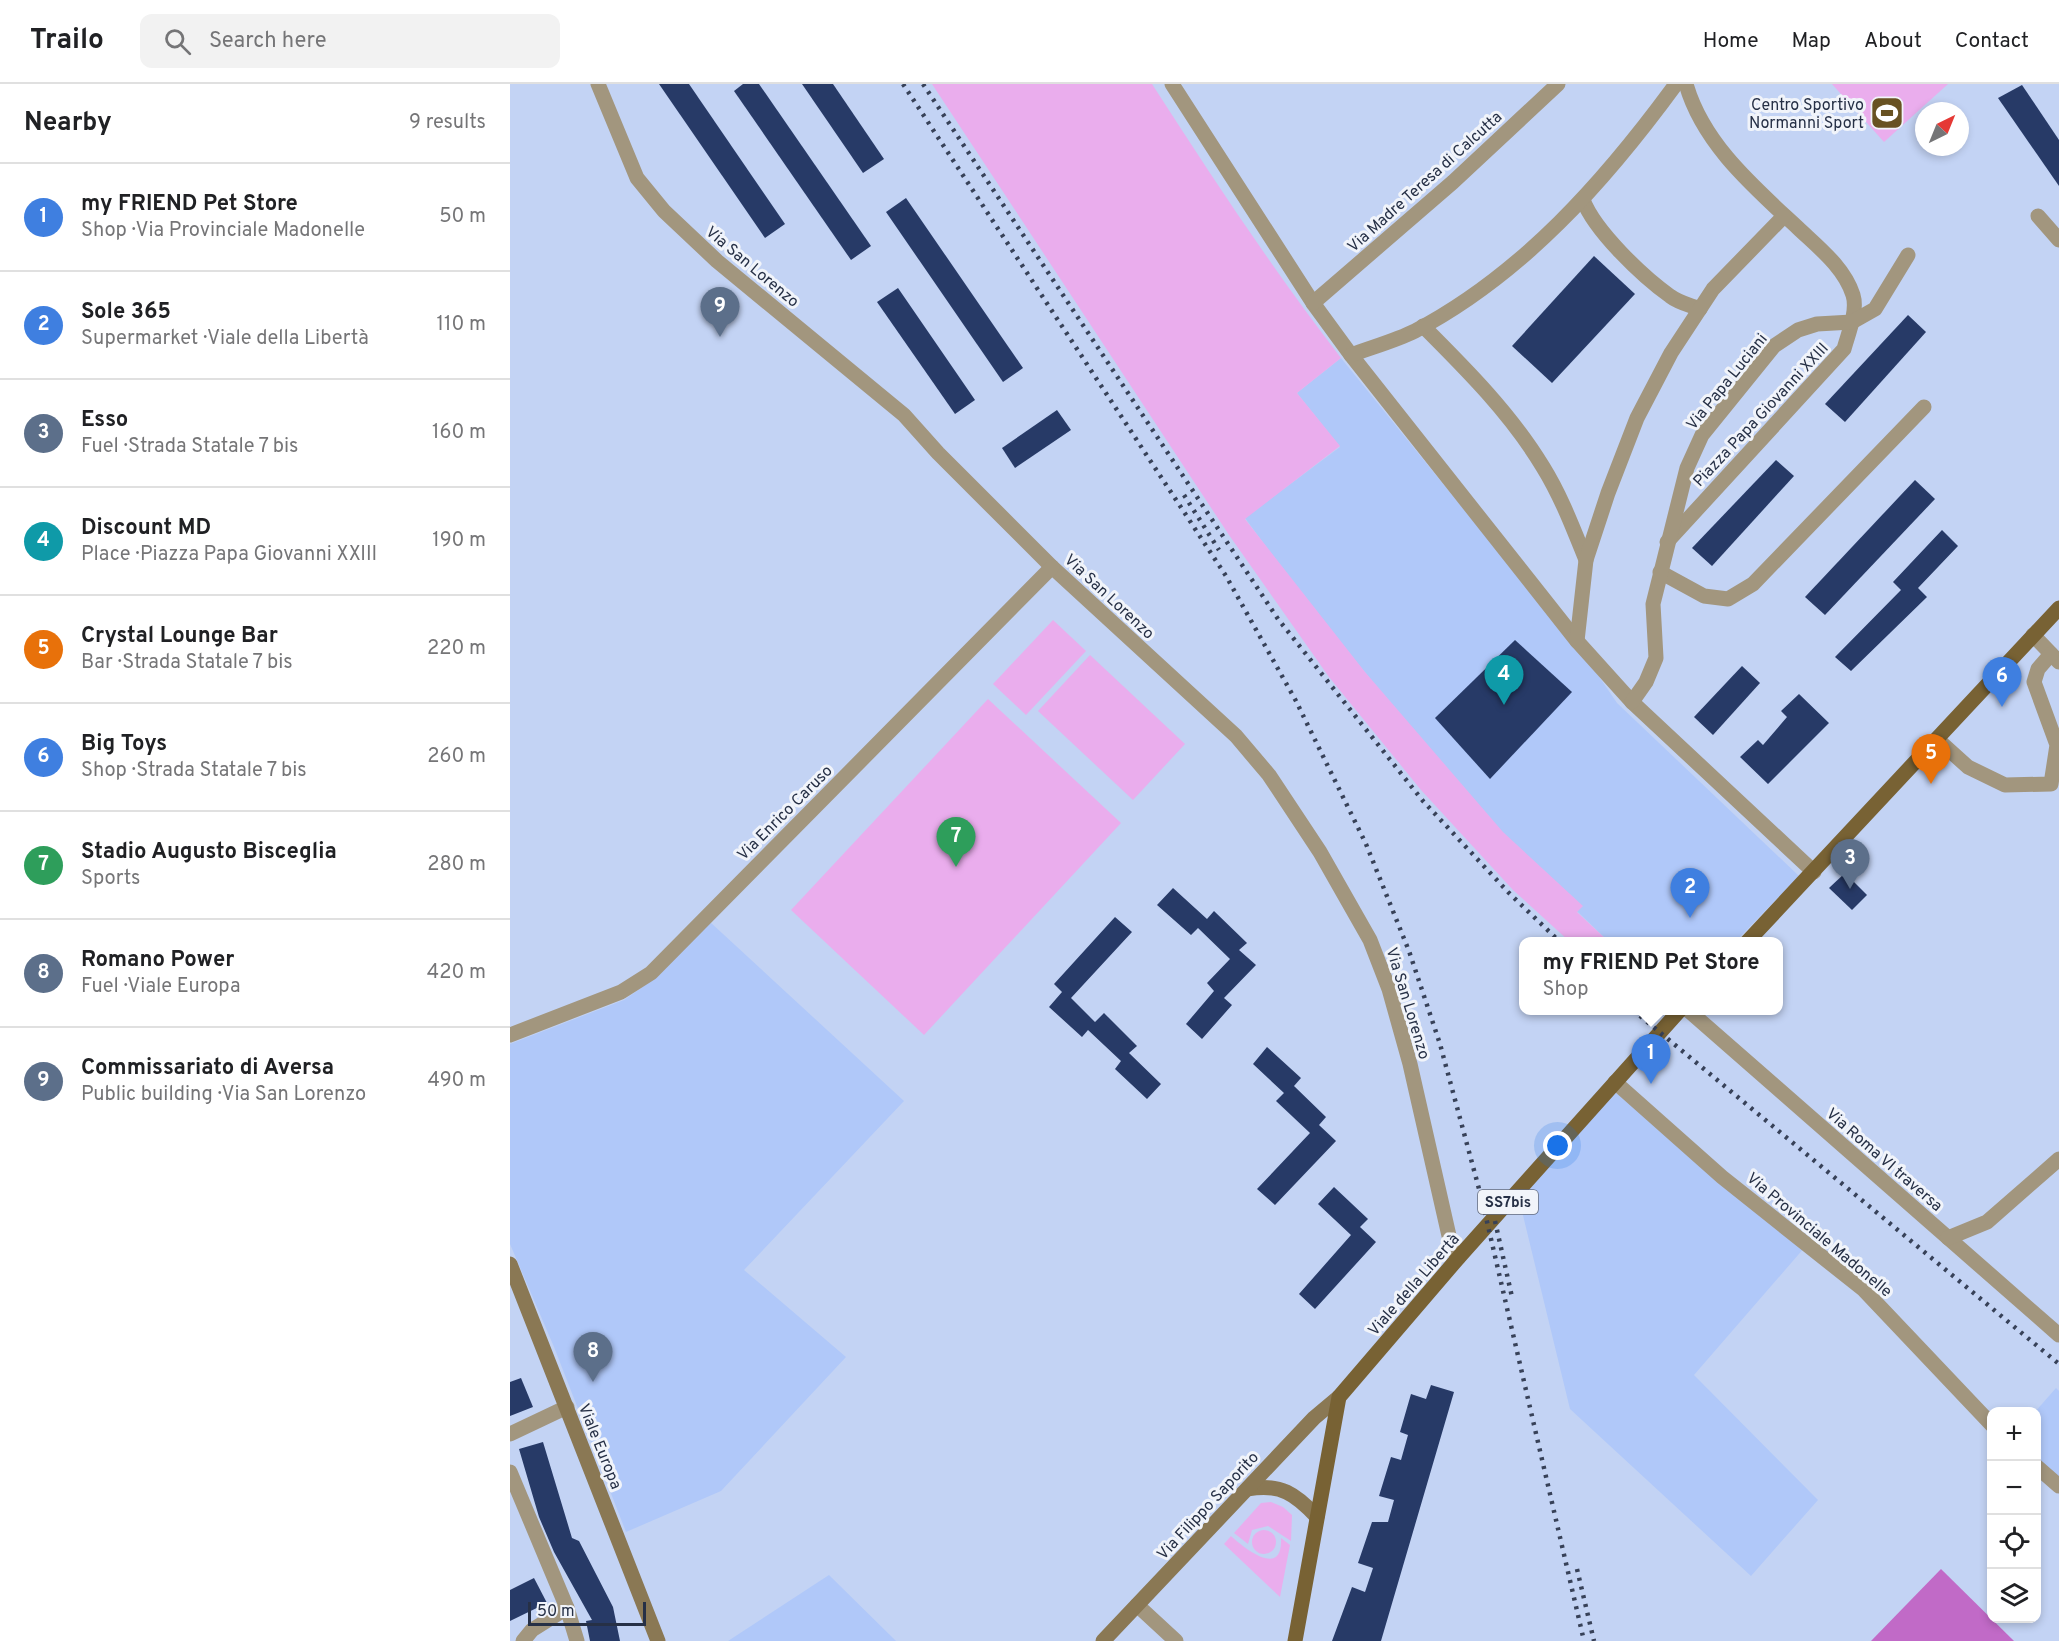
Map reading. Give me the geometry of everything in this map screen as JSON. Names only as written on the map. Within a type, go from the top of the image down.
[{"type":"main road","points":[[1752,937],[2059,608]]},
{"type":"main road","name":"Viale della Libertà","points":[[1339,1397],[1464,1251],[1676,1015]]},
{"type":"main road","name":"Viale Europa","points":[[510,1264],[658,1641]]},
{"type":"main road","points":[[1295,1641],[1339,1397]]},
{"type":"main road","name":"Via Filippo Saporito","points":[[1103,1641],[1314,1418],[1339,1397]]},
{"type":"main road","points":[[1248,1489],[1264,1486],[1285,1489],[1300,1498],[1317,1517]]},
{"type":"street","name":"Via San Lorenzo","points":[[598,84],[637,178],[664,211],[717,261],[904,415],[938,453],[1052,567],[1253,754],[1320,852],[1370,940],[1389,989],[1449,1231],[1461,1236],[1464,1251]]},
{"type":"street","points":[[1172,84],[1313,303],[1351,355],[1577,641],[1632,702],[1814,872]]},
{"type":"street","name":"Via Madre Teresa di Calcutta","points":[[1313,303],[1453,182],[1558,84]]},
{"type":"street","points":[[1351,355],[1423,326],[1469,300],[1527,254],[1583,200],[1634,142],[1676,84]]},
{"type":"street","name":"Piazza Papa Giovanni XXIII","points":[[1667,542],[1844,349],[1852,322],[1854,297],[1846,278],[1825,253],[1784,216],[1719,148],[1690,98],[1686,84]]},
{"type":"street","points":[[1583,200],[1588,214],[1643,272],[1670,296],[1700,309]]},
{"type":"street","points":[[1577,641],[1586,560],[1637,418],[1671,353],[1713,289],[1784,216]]},
{"type":"street","points":[[2038,216],[2059,240]]},
{"type":"street","name":"Via Papa Luciani","points":[[1632,702],[1646,682],[1656,658],[1653,604],[1687,468],[1702,435],[1774,346],[1798,330],[1817,324],[1852,322],[1875,309],[1908,255]]},
{"type":"street","points":[[1423,326],[1469,372],[1509,417],[1543,468],[1569,518],[1586,560]]},
{"type":"street","points":[[1660,572],[1704,597],[1728,599],[1753,584],[1924,407]]},
{"type":"street","name":"Via Enrico Caruso","points":[[510,1035],[621,992],[651,973],[1052,567]]},
{"type":"street","points":[[1937,739],[1968,767],[2005,785],[2051,784],[2057,745],[2034,682],[2038,669],[2055,658],[2033,635]]},
{"type":"street","name":"Via Roma VI traversa","points":[[1693,1015],[2059,1335]]},
{"type":"street","name":"Via Provinciale Madonelle","points":[[1615,1082],[1722,1177],[1864,1290],[1987,1420]]},
{"type":"street","points":[[1948,1238],[1987,1222],[2059,1159]]},
{"type":"street","points":[[510,1434],[567,1407]]},
{"type":"street","points":[[2041,1470],[2059,1486]]},
{"type":"street","points":[[510,1472],[567,1608],[576,1641]]},
{"type":"street","points":[[1137,1605],[1176,1641]]},
{"type":"street","points":[[523,1641],[532,1630],[567,1608]]},
{"type":"shaded area","points":[[932,84],[1152,84],[1267,257],[1341,358],[1297,393],[1340,446],[1245,519],[1365,672],[1503,832],[1583,906],[1577,912],[1604,937],[1565,937],[1513,890],[1421,790],[1329,677],[1229,535]]},
{"type":"shaded area","name":"Centro Sportivo Normanni Sport","points":[[1832,84],[1948,84],[1928,102],[1915,102],[1915,114],[1884,142]]},
{"type":"shaded area","points":[[1341,358],[1598,675],[1617,703],[1799,876],[1740,937],[1604,937],[1497,834],[1301,594],[1245,518],[1340,447],[1297,393]]},
{"type":"shaded area","points":[[1053,620],[1086,651],[1026,715],[993,684]]},
{"type":"shaded area","points":[[1090,655],[1185,744],[1133,800],[1038,711]]},
{"type":"shaded area","points":[[988,699],[1121,823],[924,1035],[791,910]]},
{"type":"shaded area","points":[[710,922],[904,1101],[744,1270],[846,1357],[721,1491],[626,1532],[554,1347],[510,1244],[510,1044],[624,1000],[657,977]]},
{"type":"shaded area","points":[[1615,1090],[1805,1247],[1694,1375],[1818,1500],[1751,1576],[1570,1409],[1519,1199]]},
{"type":"shaded area","points":[[2056,1388],[2059,1391],[2059,1479],[2041,1463],[2039,1407]]},
{"type":"shaded area","points":[[1271,1502],[1283,1507],[1292,1515],[1291,1541],[1268,1526],[1252,1530],[1248,1544],[1234,1533],[1261,1503]]},
{"type":"shaded area","points":[[1264,1530],[1272,1534],[1276,1542],[1272,1550],[1264,1554],[1256,1550],[1252,1542],[1256,1534]]},
{"type":"shaded area","points":[[1231,1536],[1253,1553],[1269,1559],[1276,1557],[1280,1550],[1281,1538],[1290,1545],[1280,1597],[1224,1544]]},
{"type":"shaded area","points":[[1941,1569],[1987,1614],[1987,1623],[1996,1623],[2014,1641],[1871,1641]]},
{"type":"shaded area","points":[[829,1575],[896,1641],[728,1641]]},
{"type":"building","points":[[659,84],[689,84],[785,224],[765,238]]},
{"type":"building","points":[[743,84],[759,84],[871,246],[851,260],[734,91]]},
{"type":"building","points":[[802,84],[833,84],[884,159],[863,173]]},
{"type":"building","points":[[2022,85],[2059,140],[2059,186],[1998,98]]},
{"type":"building","points":[[906,198],[1023,368],[1003,382],[886,212]]},
{"type":"building","points":[[1594,256],[1635,294],[1552,383],[1512,346]]},
{"type":"building","points":[[898,288],[975,400],[955,414],[877,302]]},
{"type":"building","points":[[1908,315],[1926,332],[1845,422],[1825,404]]},
{"type":"building","points":[[1057,410],[1071,430],[1015,468],[1002,448]]},
{"type":"building","points":[[1776,460],[1794,476],[1712,566],[1692,548]]},
{"type":"building","points":[[1915,480],[1935,499],[1825,615],[1805,597]]},
{"type":"building","points":[[1942,530],[1958,546],[1918,588],[1927,597],[1851,671],[1835,657],[1901,590],[1893,582]]},
{"type":"building","points":[[1515,640],[1572,692],[1490,779],[1435,718]]},
{"type":"building","points":[[1742,666],[1760,683],[1713,735],[1694,717]]},
{"type":"building","points":[[1799,694],[1829,723],[1768,784],[1740,757],[1758,740],[1763,745],[1787,717],[1781,711]]},
{"type":"building","points":[[1845,873],[1867,895],[1852,910],[1829,888]]},
{"type":"building","points":[[1173,888],[1207,919],[1214,911],[1247,943],[1239,950],[1256,965],[1224,998],[1232,1005],[1202,1039],[1186,1024],[1214,991],[1207,983],[1230,959],[1198,928],[1191,935],[1157,905]]},
{"type":"building","points":[[1115,917],[1132,932],[1071,998],[1095,1022],[1104,1013],[1137,1046],[1129,1053],[1161,1084],[1147,1099],[1115,1069],[1121,1061],[1088,1030],[1082,1037],[1049,1007],[1062,992],[1054,984]]},
{"type":"building","points":[[1267,1047],[1301,1078],[1294,1086],[1326,1117],[1319,1125],[1336,1141],[1275,1205],[1257,1189],[1310,1133],[1276,1101],[1284,1093],[1253,1064]]},
{"type":"building","points":[[1334,1187],[1368,1219],[1360,1227],[1376,1242],[1315,1309],[1299,1294],[1351,1235],[1318,1204]]},
{"type":"building","points":[[521,1378],[533,1407],[510,1416],[510,1382]]},
{"type":"building","points":[[1431,1385],[1454,1392],[1381,1641],[1332,1641],[1352,1587],[1365,1592],[1373,1568],[1358,1563],[1372,1522],[1388,1522],[1394,1500],[1379,1496],[1391,1457],[1401,1460],[1408,1435],[1400,1432],[1411,1394],[1426,1399]]},
{"type":"building","points":[[543,1442],[572,1538],[579,1541],[613,1607],[620,1641],[590,1641],[586,1621],[592,1620],[554,1552],[539,1517],[519,1449]]},
{"type":"building","points":[[534,1578],[547,1603],[510,1621],[510,1590]]},
{"type":"railway","points":[[903,84],[1226,576],[1296,701],[1366,844],[1409,951],[1440,1044],[1482,1200],[1584,1641]]},
{"type":"railway","points":[[923,84],[1278,619],[1423,801],[1508,892],[1555,937]]},
{"type":"railway","points":[[1184,495],[1219,550]]},
{"type":"railway","points":[[1639,1015],[2059,1364]]},
{"type":"railway","points":[[1495,1221],[1512,1297]]},
{"type":"railway","points":[[1577,1569],[1594,1641]]},
{"type":"place","name":"Centro Sportivo Normanni Sport","points":[[1887,113]]},
{"type":"place","name":"Commissariato di Aversa","points":[[720,337]]},
{"type":"place","name":"Discount MD","points":[[1504,705]]},
{"type":"place","name":"Big Toys","points":[[2002,707]]},
{"type":"place","name":"Crystal Lounge Bar","points":[[1931,784]]},
{"type":"place","name":"Stadio Augusto Bisceglia","points":[[956,867]]},
{"type":"place","name":"Esso","points":[[1850,889]]},
{"type":"place","name":"Sole 365","points":[[1690,918]]},
{"type":"place","name":"my FRIEND Pet Store","points":[[1651,1084]]},
{"type":"place","name":"Romano Power","points":[[593,1382]]}]
